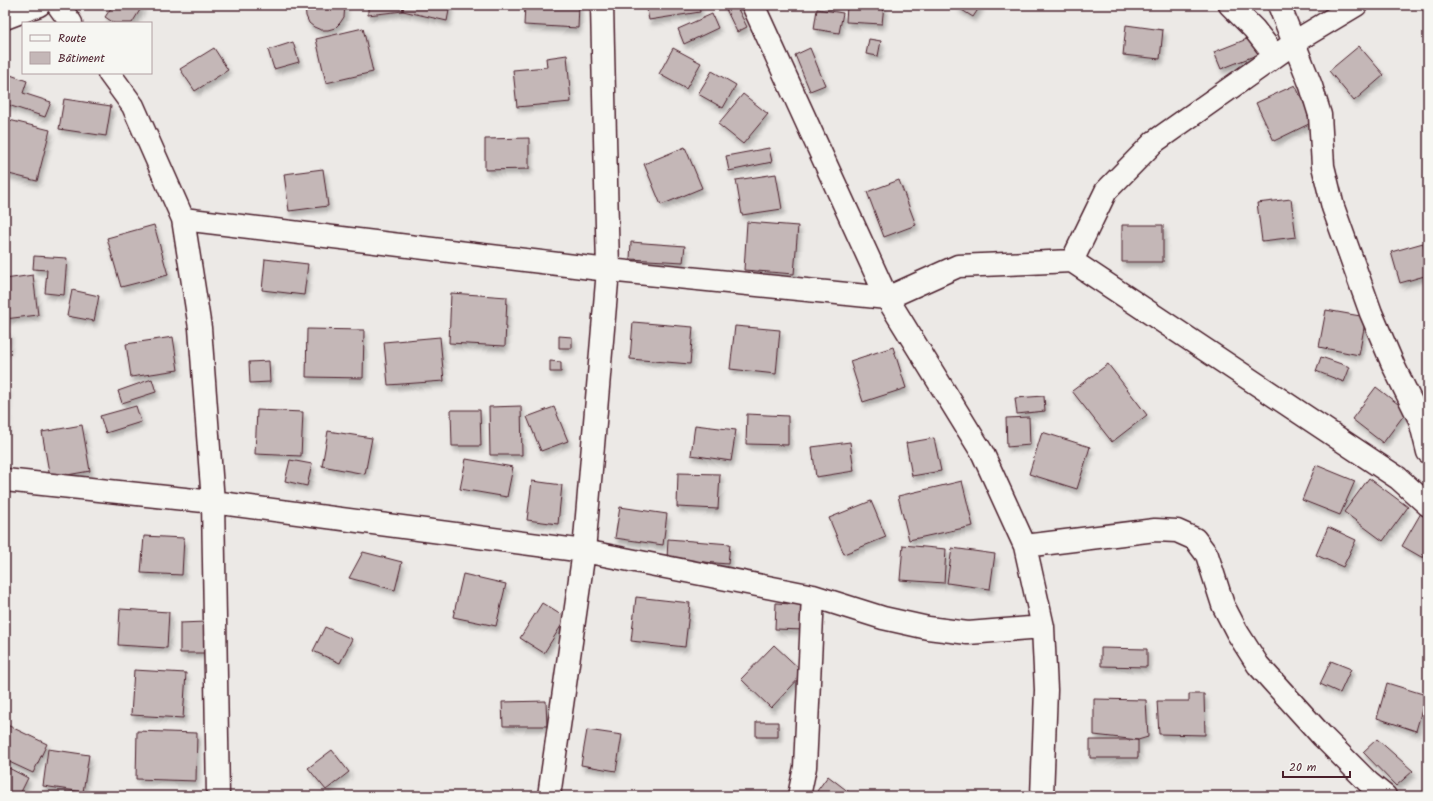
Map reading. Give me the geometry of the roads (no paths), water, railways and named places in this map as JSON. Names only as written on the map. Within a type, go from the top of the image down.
[{"type":"street","points":[[5,18],[39,5]]},
{"type":"street","points":[[58,5],[70,22]]},
{"type":"street","points":[[549,796],[584,551],[608,270],[602,5]]},
{"type":"street","points":[[753,5],[887,298],[983,454],[1025,546],[1043,627],[1046,690],[1042,796]]},
{"type":"street","points":[[1230,5],[1254,29],[1275,56]]},
{"type":"street","points":[[1279,5],[1311,86],[1320,115],[1323,166],[1333,207],[1371,312],[1394,366],[1420,420],[1428,452]]},
{"type":"street","points":[[1072,261],[1106,191],[1154,142],[1294,43],[1356,5]]},
{"type":"street","points":[[109,74],[133,106],[183,219],[200,328],[213,502],[218,796]]},
{"type":"street","points":[[183,219],[608,270],[887,298],[958,266],[1072,261],[1398,478],[1428,505]]},
{"type":"street","points":[[5,480],[213,502],[584,551],[813,596],[883,618],[928,628],[968,633],[1043,627]]},
{"type":"street","points":[[1025,546],[1155,530],[1177,531],[1195,539],[1207,555],[1223,605],[1237,632],[1258,665],[1323,737],[1385,796]]},
{"type":"street","points":[[799,796],[805,767],[813,596]]}]
